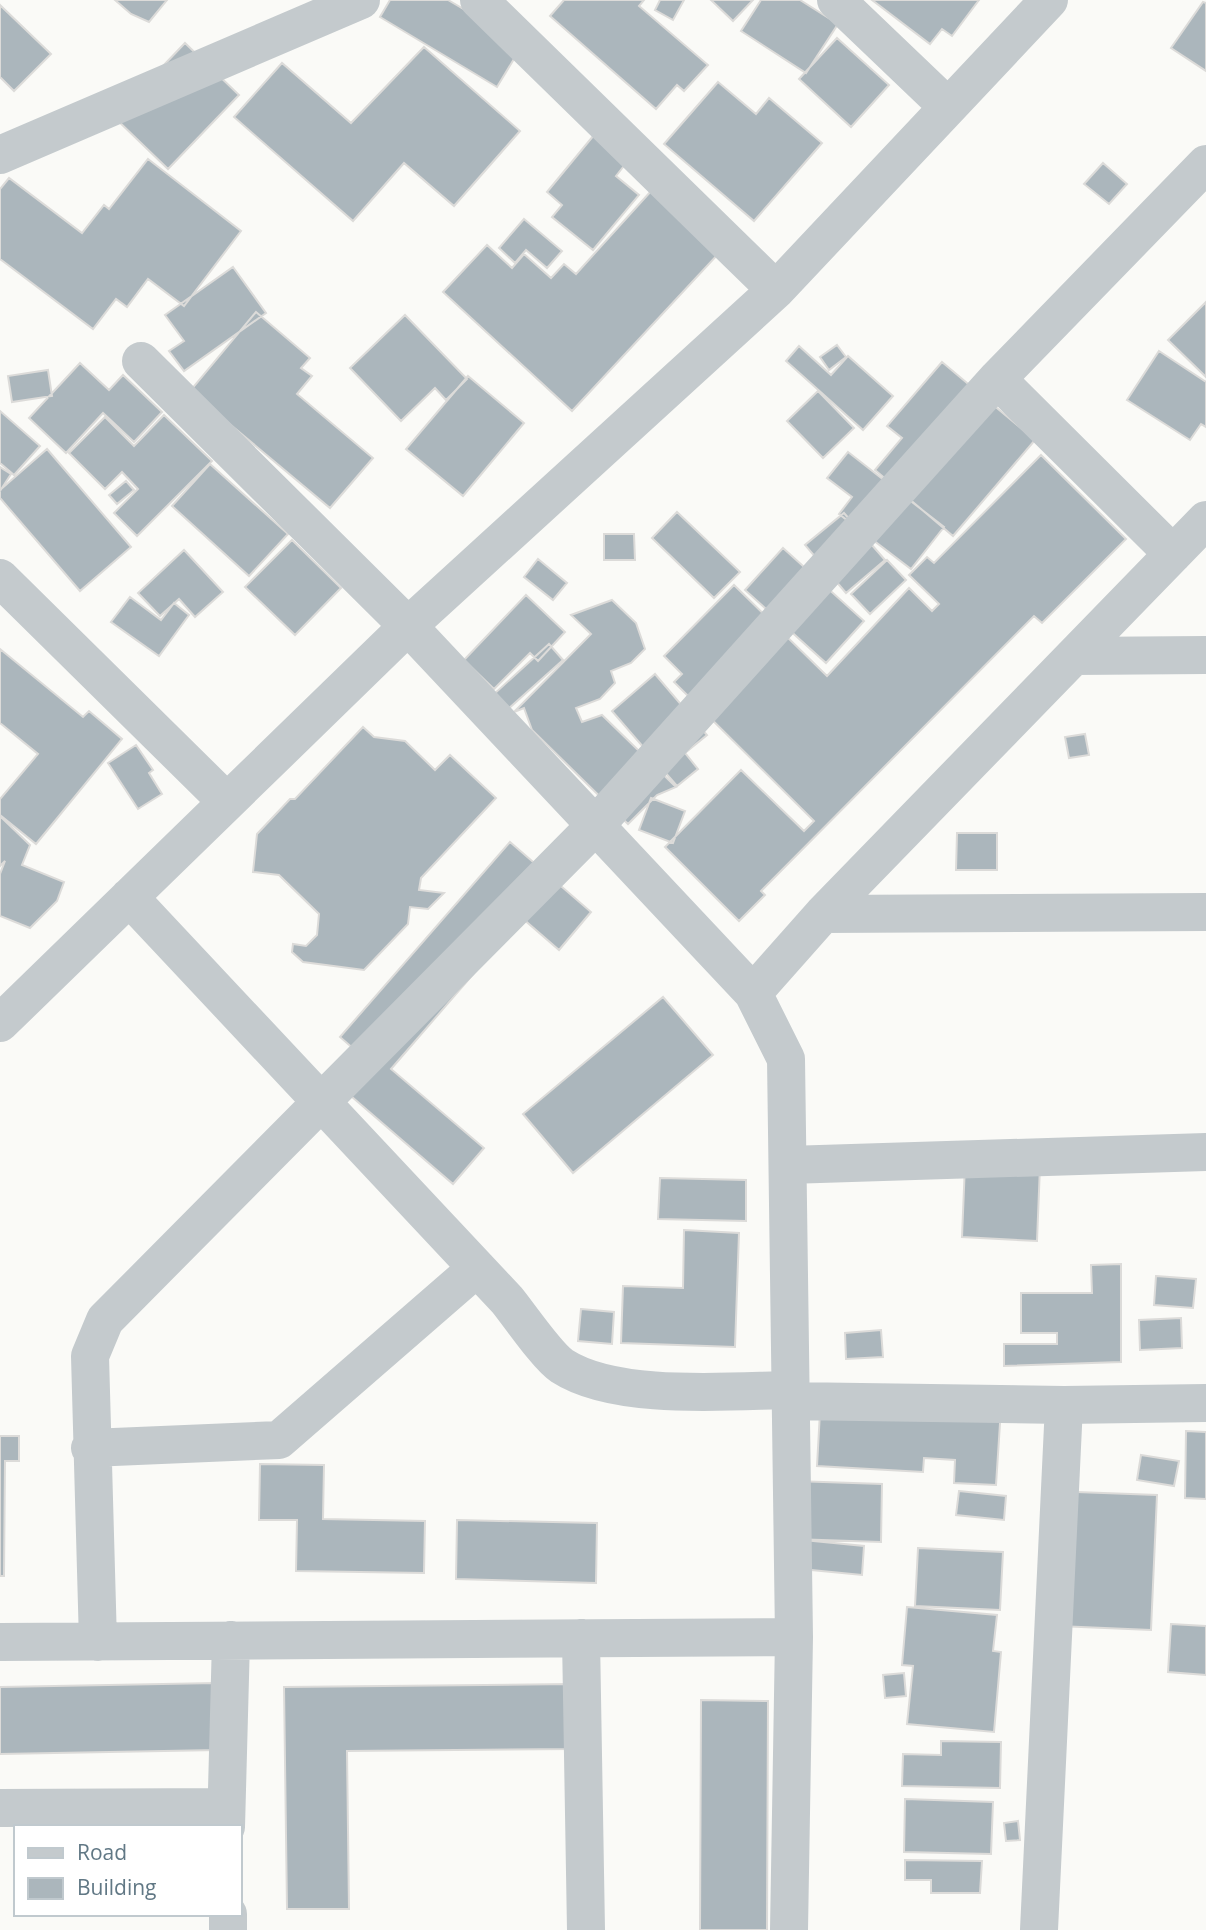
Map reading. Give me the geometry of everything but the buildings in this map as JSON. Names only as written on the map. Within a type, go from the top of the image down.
[{"type":"street","points":[[0,155],[361,0]]},
{"type":"street","points":[[480,0],[776,289]]},
{"type":"street","points":[[836,0],[948,107]]},
{"type":"street","points":[[0,1023],[408,626],[776,289],[1049,0]]},
{"type":"street","points":[[98,1642],[90,1448],[90,1356],[105,1320],[594,827],[997,379],[1206,164]]},
{"type":"street","points":[[141,361],[408,626],[594,827],[753,993],[786,1059],[794,1637],[789,1930]]},
{"type":"street","points":[[997,379],[1173,554]]},
{"type":"street","points":[[753,993],[823,914],[1206,520]]},
{"type":"street","points":[[0,578],[227,802]]},
{"type":"street","points":[[1074,656],[1206,655]]},
{"type":"street","points":[[129,897],[477,1268],[561,1365],[595,1381],[686,1392],[1064,1405],[1206,1404]]},
{"type":"street","points":[[823,914],[1206,912]]},
{"type":"street","points":[[788,1165],[1206,1152]]},
{"type":"street","points":[[90,1448],[279,1440],[477,1268]]},
{"type":"street","points":[[1039,1930],[1064,1405]]},
{"type":"street","points":[[0,1642],[794,1637]]},
{"type":"street","points":[[581,1638],[586,1930]]},
{"type":"street","points":[[0,1808],[226,1817],[231,1640]]}]
